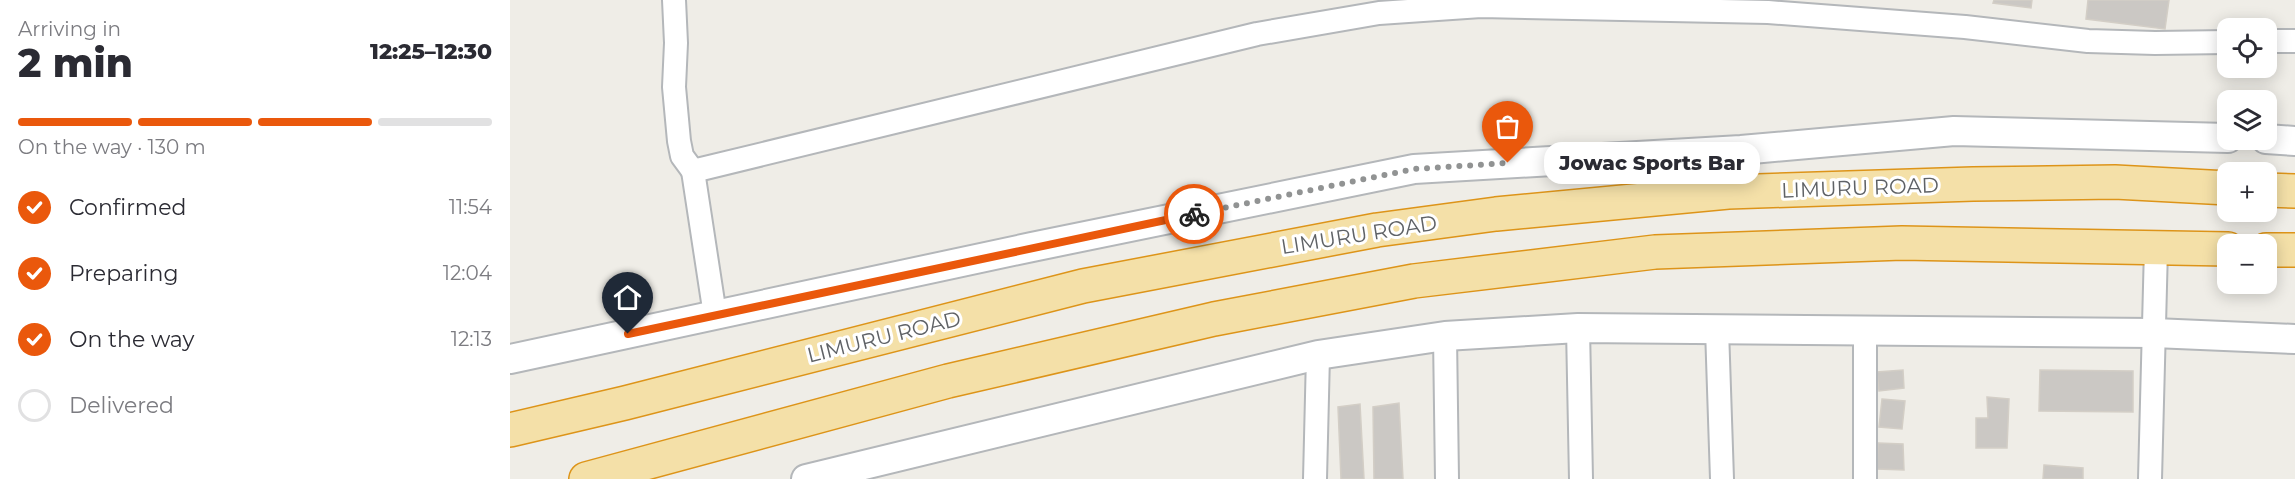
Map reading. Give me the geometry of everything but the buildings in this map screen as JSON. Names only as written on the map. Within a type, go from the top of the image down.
[{"type":"highway","name":"LIMURU ROAD","points":[[510,430],[625,403],[1083,286],[1377,230],[1496,214],[1728,192],[2115,182],[2217,187]]},
{"type":"highway","points":[[2277,190],[2295,191]]},
{"type":"highway","points":[[585,479],[948,381],[1214,319],[1414,281],[1655,252],[1902,243],[2217,249]]},
{"type":"highway","points":[[2277,250],[2295,250]]},
{"type":"street","points":[[674,0],[676,43],[674,87],[679,141],[682,156],[693,171],[715,315]]},
{"type":"street","points":[[693,171],[1257,34],[1335,20],[1400,12],[1481,6],[1768,12],[1965,27],[2088,41],[2217,42]]},
{"type":"street","points":[[2277,41],[2295,41]]},
{"type":"street","points":[[510,359],[1414,169],[1741,150],[1954,131],[2217,138]]},
{"type":"street","points":[[2277,140],[2295,141]]},
{"type":"street","points":[[2150,479],[2156,248]]},
{"type":"street","points":[[806,479],[1318,355],[1445,336],[1578,328],[2154,333],[2295,339]]},
{"type":"street","points":[[1578,328],[1581,479]]},
{"type":"street","points":[[1717,329],[1722,479]]},
{"type":"street","points":[[1864,479],[1865,332]]},
{"type":"street","points":[[1445,336],[1448,479]]},
{"type":"street","points":[[1315,479],[1318,355]]},
{"type":"way so far","points":[[1194,214],[1414,169],[1508,163]]},
{"type":"place","name":"Jowac Sports Bar","points":[[1508,163]]},
{"type":"route","points":[[628,334],[1194,214]]}]
